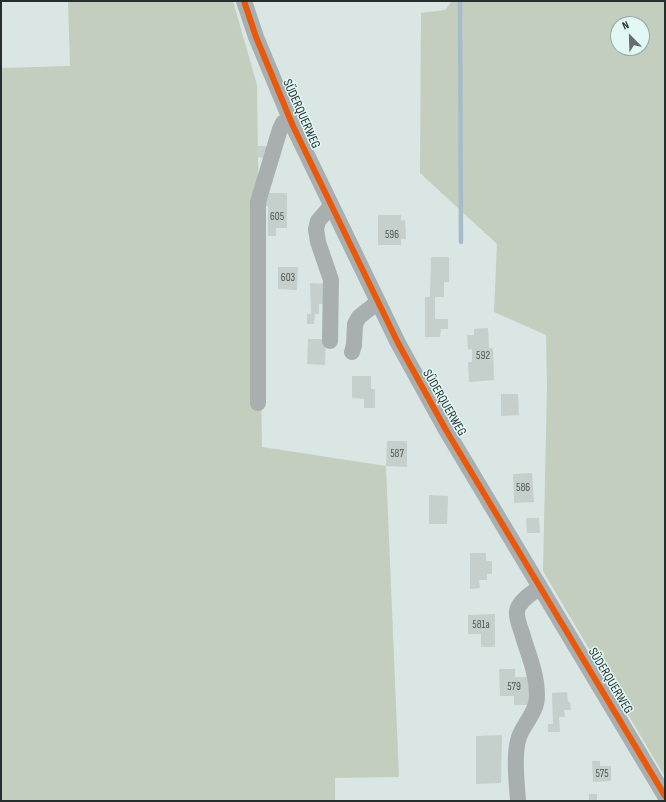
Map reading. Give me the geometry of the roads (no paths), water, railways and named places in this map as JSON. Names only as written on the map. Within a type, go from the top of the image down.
[{"type":"street","name":"SÜDERQUERWEG","points":[[244,1],[256,37],[290,119],[398,343],[446,430],[665,796]]},
{"type":"street","points":[[258,403],[258,202],[280,129],[283,122],[290,119]]},
{"type":"street","points":[[330,341],[331,280],[318,242],[316,229],[318,221],[331,206]]},
{"type":"street","points":[[352,352],[354,345],[355,324],[360,317],[378,302]]},
{"type":"street","points":[[518,801],[518,739],[535,709],[537,696],[535,676],[517,612],[523,601],[540,587]]},
{"type":"waterway","points":[[460,1],[461,242]]}]
